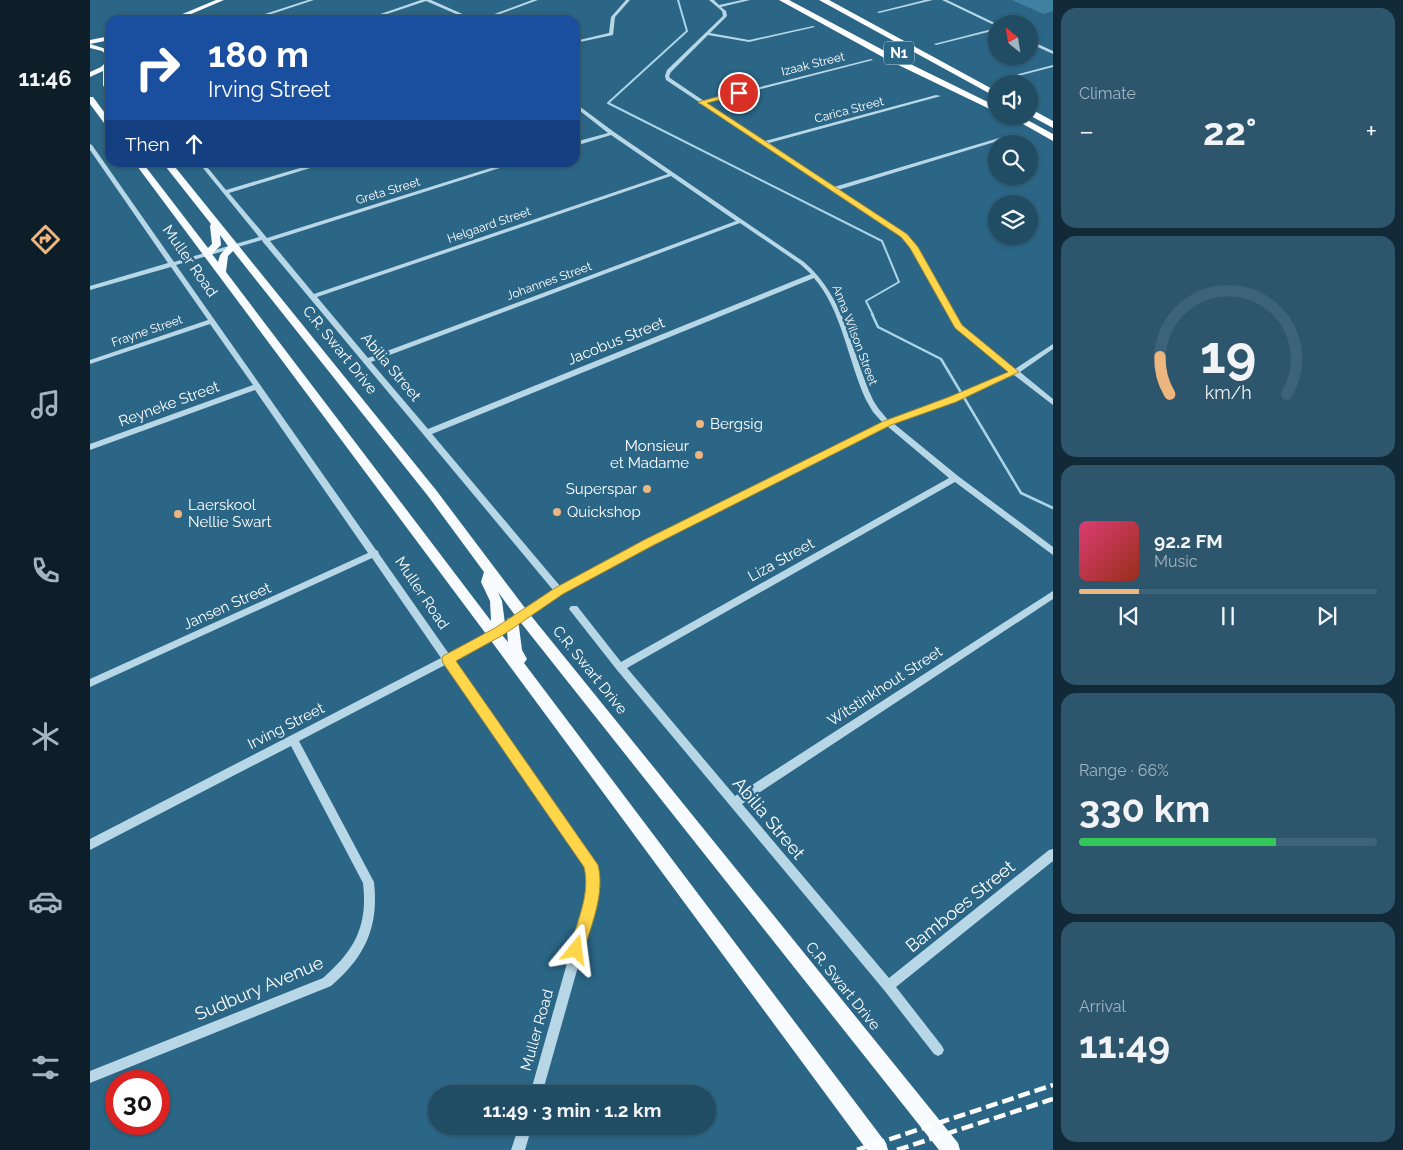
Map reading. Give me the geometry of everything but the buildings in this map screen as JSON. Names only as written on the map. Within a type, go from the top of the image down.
[{"type":"highway","points":[[783,0],[893,59],[988,104]]},
{"type":"highway","name":"N1","points":[[801,0],[988,104]]},
{"type":"highway","name":"N1","points":[[823,0],[988,90]]},
{"type":"highway","points":[[831,0],[962,75]]},
{"type":"highway","points":[[1038,117],[1053,125]]},
{"type":"highway","points":[[1029,125],[1053,138]]},
{"type":"main road","points":[[185,15],[223,2]]},
{"type":"main road","points":[[194,15],[223,2]]},
{"type":"main road","points":[[90,44],[105,40]]},
{"type":"main road","points":[[90,44],[105,51]]},
{"type":"main road","points":[[90,75],[105,65]]},
{"type":"main road","points":[[90,99],[105,119]]},
{"type":"main road","points":[[142,167],[497,632],[524,674],[879,1150]]},
{"type":"main road","name":"C.R. Swart Drive","points":[[170,167],[422,480],[490,570],[518,619],[950,1150]]},
{"type":"main road","points":[[207,253],[218,245],[214,223]]},
{"type":"main road","points":[[221,272],[224,255],[233,246]]},
{"type":"main road","points":[[490,570],[487,582],[496,601],[497,632]]},
{"type":"main road","points":[[518,619],[515,651],[522,662],[524,674]]},
{"type":"street","points":[[264,15],[312,0]]},
{"type":"street","points":[[380,15],[426,0],[462,15]]},
{"type":"street","points":[[494,15],[536,0]]},
{"type":"street","points":[[580,41],[611,34],[612,18],[628,0]]},
{"type":"street","points":[[711,0],[726,15],[669,71],[667,76],[670,81],[911,242],[958,326],[1053,403]]},
{"type":"street","points":[[718,6],[748,0]]},
{"type":"street","points":[[879,12],[931,0]]},
{"type":"street","points":[[944,0],[988,23]]},
{"type":"street","points":[[707,34],[749,41],[812,27]]},
{"type":"street","points":[[936,44],[988,29]]},
{"type":"street","points":[[1038,46],[1053,53]]},
{"type":"street","name":"Izaak Street","points":[[701,102],[871,60]]},
{"type":"street","points":[[1018,75],[1053,66]]},
{"type":"street","name":"Carica Street","points":[[764,143],[938,96]]},
{"type":"street","name":"Anna Wilson Street","points":[[580,109],[612,133],[802,263],[816,275],[825,288],[835,310],[867,397],[874,410],[887,423],[955,478],[1053,552]]},
{"type":"street","points":[[580,143],[612,133]]},
{"type":"street","points":[[834,189],[988,143]]},
{"type":"street","name":"Muller Road","points":[[90,146],[581,849],[590,865],[594,878],[592,896],[539,1085]]},
{"type":"street","name":"Abilia Street","points":[[204,167],[559,591]]},
{"type":"street","points":[[225,192],[311,167]]},
{"type":"street","name":"Greta Street","points":[[90,288],[171,263],[264,239],[501,167]]},
{"type":"street","name":"Helgaard Street","points":[[312,297],[672,174]]},
{"type":"street","name":"Johannes Street","points":[[366,361],[741,221]]},
{"type":"street","name":"Jacobus Street","points":[[426,433],[816,275]]},
{"type":"street","name":"Frayne Street","points":[[90,362],[212,321]]},
{"type":"street","name":"Irving Street","points":[[90,845],[448,659],[497,632],[559,591],[648,543],[887,423],[952,399],[1014,372],[1053,346]]},
{"type":"street","name":"Reyneke Street","points":[[90,447],[258,386]]},
{"type":"street","name":"Liza Street","points":[[620,667],[955,478]]},
{"type":"street","name":"Jansen Street","points":[[90,683],[375,553]]},
{"type":"street","name":"Witstinkhout Street","points":[[734,803],[1053,594]]},
{"type":"street","name":"Abilia Street","points":[[574,609],[620,667],[888,986],[938,1050]]},
{"type":"street","name":"Sudbury Avenue","points":[[90,1077],[327,982],[350,961],[368,925],[372,901],[368,882],[292,740]]},
{"type":"street","name":"Bamboes Street","points":[[888,986],[1053,854]]},
{"type":"street","points":[[518,1150],[523,1135]]},
{"type":"shaded area","points":[[1012,0],[1053,0],[1053,11],[1043,14]]},
{"type":"waterway","points":[[678,0],[687,31],[608,103],[882,241],[899,282],[866,301],[873,315]]},
{"type":"waterway","points":[[872,314],[878,327],[941,359],[1021,493],[1053,508]]},
{"type":"railway","points":[[857,1150],[1053,1085]]},
{"type":"railway","points":[[897,1150],[1053,1099]]},
{"type":"place","name":"Bergsig","points":[[700,424]]},
{"type":"place","name":"Monsieur et Madame","points":[[699,455]]},
{"type":"place","name":"Superspar","points":[[647,489]]},
{"type":"place","name":"Quickshop","points":[[557,512]]},
{"type":"place","name":"Laerskool Nellie Swart","points":[[178,514]]},
{"type":"route","points":[[576,950],[592,896],[594,878],[590,865],[581,849],[448,659],[499,631],[559,591],[780,476],[887,423],[952,399],[1014,372],[955,323],[911,242],[701,102],[739,93]]}]
